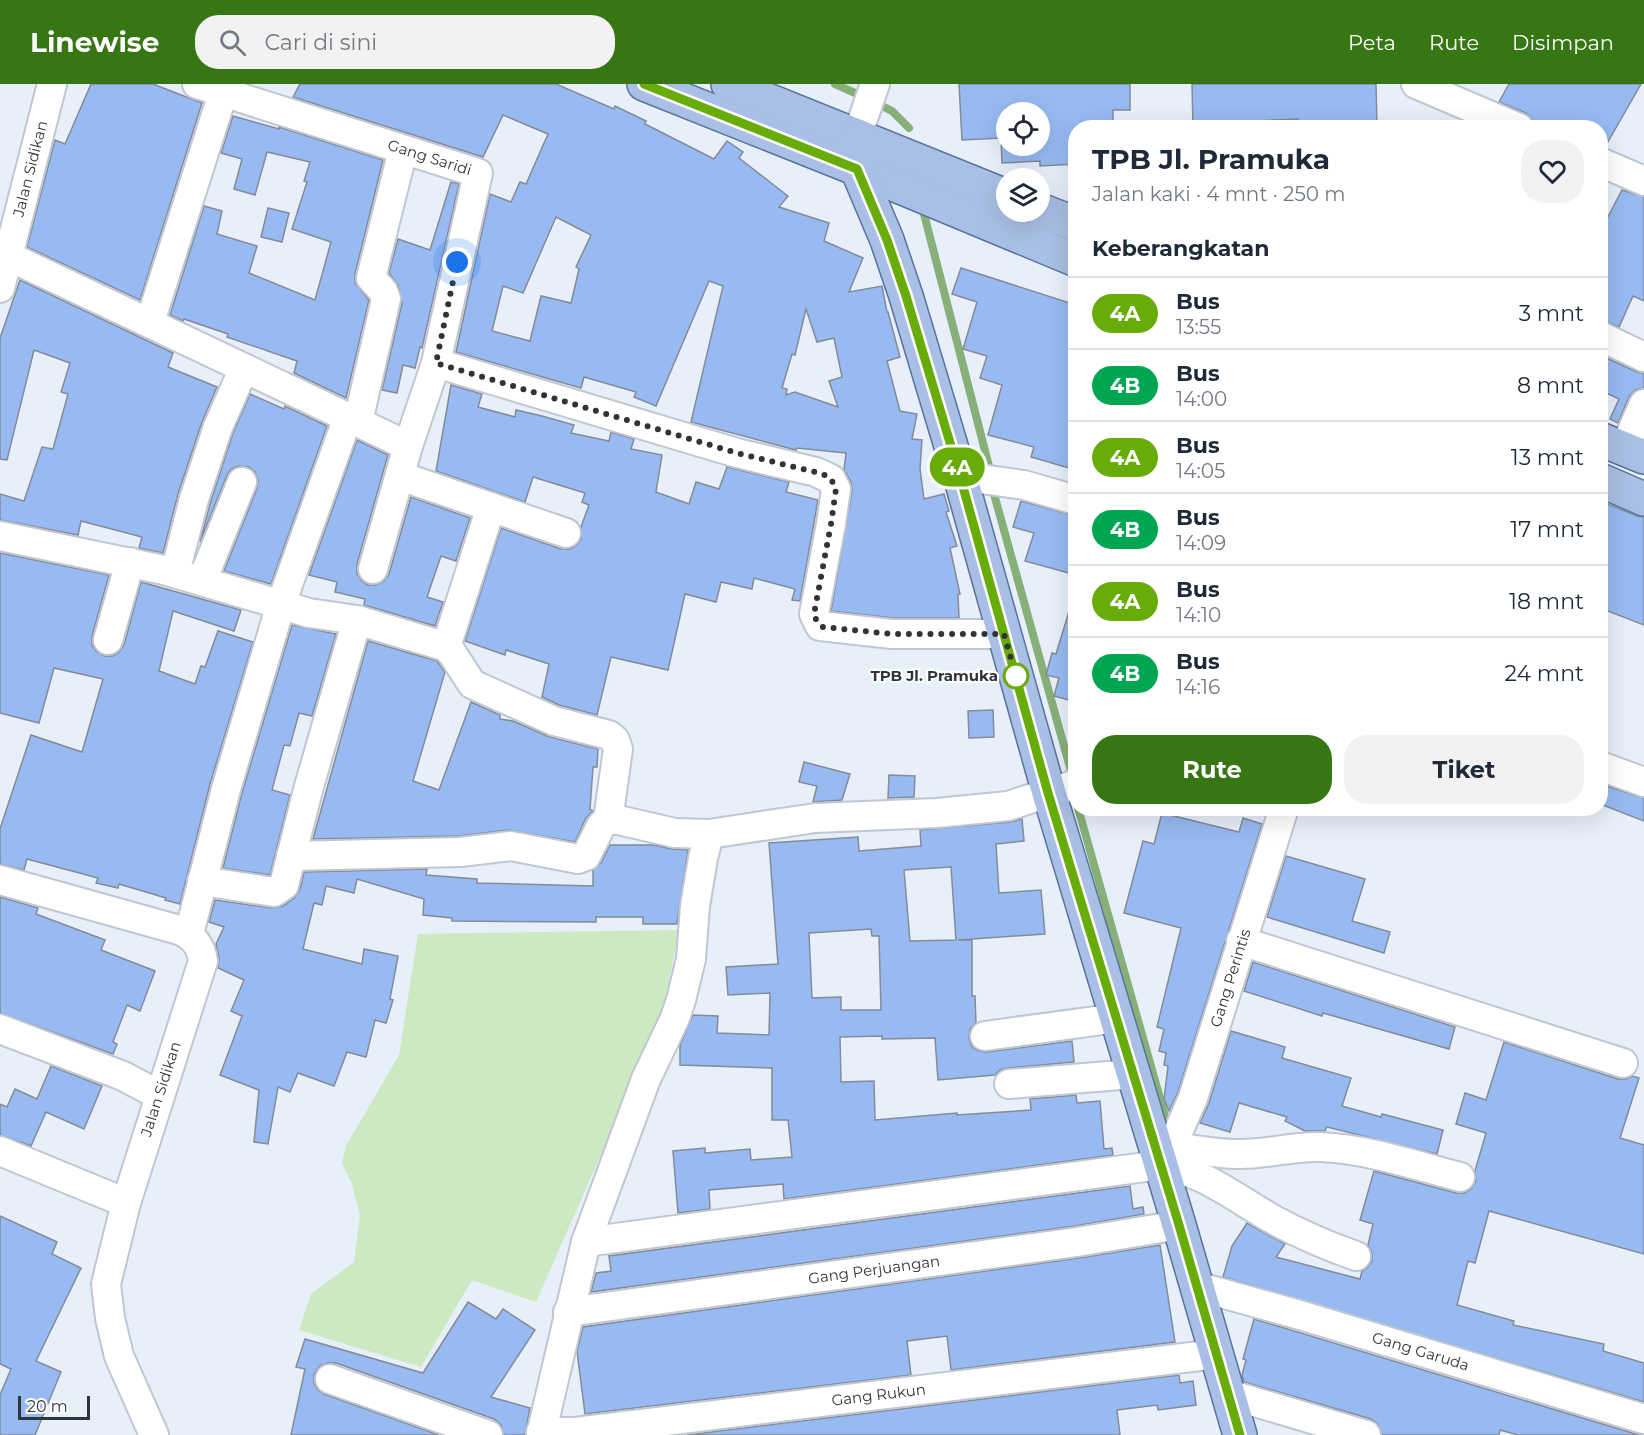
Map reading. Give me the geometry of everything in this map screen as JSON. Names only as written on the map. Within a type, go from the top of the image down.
[{"type":"main road","points":[[644,84],[1068,257]]},
{"type":"main road","points":[[728,84],[866,110],[996,190]]},
{"type":"main road","points":[[866,110],[857,169],[903,285],[1004,634],[1062,788],[1068,813]]},
{"type":"main road","points":[[1050,214],[1068,221]]},
{"type":"main road","points":[[1608,483],[1644,499]]},
{"type":"main road","points":[[1069,816],[1117,1018],[1133,1074],[1172,1155],[1179,1225],[1240,1435]]},
{"type":"street","name":"Jalan Sidikan","points":[[0,288],[52,84]]},
{"type":"street","points":[[1416,84],[1500,120]]},
{"type":"street","points":[[150,322],[210,88]]},
{"type":"street","name":"Gang Saridi","points":[[210,88],[478,173],[436,363]]},
{"type":"street","points":[[0,880],[156,922],[189,934],[226,789],[281,604],[353,420],[386,299],[383,291],[371,278],[403,150]]},
{"type":"street","points":[[1608,165],[1644,181]]},
{"type":"street","points":[[8,256],[408,446]]},
{"type":"street","points":[[1608,340],[1644,357]]},
{"type":"street","points":[[373,569],[408,446],[436,363],[737,453],[816,472],[831,479],[836,489],[814,614],[820,626],[892,634],[1004,634]]},
{"type":"street","points":[[188,577],[194,499],[218,427],[244,368]]},
{"type":"street","points":[[1623,448],[1644,404]]},
{"type":"street","points":[[400,476],[566,533]]},
{"type":"street","points":[[960,476],[1024,485],[1068,498]]},
{"type":"street","points":[[188,577],[242,482]]},
{"type":"street","points":[[446,647],[491,507]]},
{"type":"street","points":[[0,536],[130,562],[309,613],[357,620],[446,647],[459,662],[472,684],[554,721],[603,733],[615,740],[618,749],[608,820]]},
{"type":"street","points":[[108,640],[130,562]]},
{"type":"street","points":[[202,881],[274,892],[284,885],[308,790],[357,620]]},
{"type":"street","points":[[1608,769],[1644,782]]},
{"type":"street","points":[[291,856],[460,852],[511,846],[578,860],[586,856],[601,826],[608,820],[619,819],[675,833],[709,834],[815,819],[938,813],[1008,806],[1062,788]]},
{"type":"street","name":"Gang Perintis","points":[[1172,1155],[1193,1098],[1281,816]]},
{"type":"street","points":[[541,1433],[586,1242],[642,1089],[681,1000],[691,958],[695,906],[709,834]]},
{"type":"street","name":"Jalan Sidikan","points":[[154,1435],[119,1356],[110,1318],[106,1284],[126,1203],[203,961],[198,946],[189,934]]},
{"type":"street","points":[[1241,941],[1623,1063]]},
{"type":"street","points":[[985,1036],[1117,1018]]},
{"type":"street","points":[[0,1029],[123,1076],[159,1095]]},
{"type":"street","points":[[1009,1084],[1133,1074]]},
{"type":"street","points":[[586,1242],[1172,1155],[1239,1155],[1313,1147],[1370,1153],[1460,1177]]},
{"type":"street","points":[[0,1152],[126,1203]]},
{"type":"street","points":[[1172,1155],[1292,1230],[1356,1256]]},
{"type":"street","name":"Gang Perjuangan","points":[[568,1312],[1077,1242],[1179,1225]]},
{"type":"street","name":"Gang Garuda","points":[[1196,1286],[1644,1419]]},
{"type":"street","name":"Gang Rukun","points":[[541,1433],[575,1432],[1216,1354]]},
{"type":"street","points":[[330,1379],[488,1435]]},
{"type":"street","points":[[1228,1394],[1366,1435]]},
{"type":"green space","points":[[679,930],[662,1016],[536,1302],[472,1280],[421,1367],[299,1330],[311,1294],[354,1262],[360,1215],[352,1184],[342,1163],[346,1146],[399,1055],[418,934]]},
{"type":"building","points":[[91,84],[153,84],[202,103],[140,300],[27,247],[55,140],[65,144]]},
{"type":"building","points":[[300,84],[556,84],[614,109],[615,106],[714,159],[727,141],[743,152],[739,158],[788,196],[779,207],[829,223],[824,241],[863,258],[849,292],[882,286],[900,357],[887,361],[900,411],[917,414],[912,439],[922,440],[920,469],[924,499],[944,494],[949,511],[946,512],[957,546],[950,548],[960,594],[958,594],[959,618],[893,618],[831,611],[852,491],[851,482],[844,470],[846,453],[797,448],[796,450],[691,422],[723,286],[709,281],[656,406],[634,397],[636,392],[584,377],[581,388],[456,352],[490,194],[511,202],[520,182],[526,184],[548,134],[503,115],[483,157],[293,97]],"holes":[[[556,217],[591,235],[576,267],[579,269],[571,303],[541,296],[530,341],[492,331],[503,286],[523,293]],[[806,309],[817,342],[834,338],[842,377],[829,381],[838,407],[795,392],[786,395],[787,389],[782,388],[792,354],[795,355]]]},
{"type":"building","points":[[959,84],[1130,84],[1130,110],[1113,110],[1113,120],[1068,120],[1068,164],[1040,166],[1040,161],[1002,163],[1002,156],[1050,156],[1050,102],[996,102],[996,138],[962,140]]},
{"type":"building","points":[[1192,84],[1376,84],[1377,120],[1193,120]]},
{"type":"building","points":[[1509,84],[1641,84],[1608,142],[1608,120],[1532,120],[1526,113],[1499,102]]},
{"type":"building","points":[[233,116],[279,129],[279,127],[383,160],[355,274],[355,283],[369,300],[346,398],[294,373],[297,361],[227,337],[228,334],[170,315],[204,206],[222,211],[217,234],[257,246],[249,273],[315,300],[331,242],[292,229],[307,182],[304,181],[310,162],[267,152],[255,195],[234,189],[242,159],[221,153]]},
{"type":"building","points":[[451,182],[459,184],[422,348],[420,347],[415,368],[403,365],[397,393],[382,390],[402,303],[398,285],[389,273],[398,239],[430,250]]},
{"type":"building","points":[[1622,190],[1644,197],[1644,301],[1633,296],[1619,327],[1608,323],[1608,217]]},
{"type":"building","points":[[268,208],[289,213],[282,242],[261,237]]},
{"type":"building","points":[[961,268],[1068,302],[1068,468],[1031,457],[1034,447],[988,435],[1002,385],[980,378],[987,356],[963,349],[977,302],[952,294]]},
{"type":"building","points":[[20,280],[173,353],[168,367],[217,387],[202,422],[178,494],[163,553],[139,548],[142,537],[81,521],[78,535],[0,520],[0,494],[24,501],[42,447],[53,449],[68,394],[61,392],[70,363],[34,350],[7,460],[0,459],[0,338]]},
{"type":"building","points":[[1608,359],[1644,373],[1644,388],[1635,390],[1629,397],[1618,423],[1610,419],[1619,399],[1608,394]]},
{"type":"building","points":[[451,385],[482,394],[478,407],[515,417],[516,410],[542,416],[574,425],[571,433],[609,441],[611,432],[634,439],[631,449],[662,455],[656,492],[689,504],[696,482],[719,489],[727,467],[789,482],[786,492],[818,500],[800,601],[792,600],[795,589],[754,578],[752,589],[721,582],[716,602],[685,594],[668,670],[611,657],[597,715],[559,705],[542,697],[549,664],[506,650],[505,655],[465,641],[501,528],[561,549],[570,549],[581,539],[581,527],[589,505],[582,502],[585,493],[533,477],[525,502],[436,471]]},
{"type":"building","points":[[250,394],[284,409],[285,406],[327,426],[271,584],[224,571],[257,488],[258,480],[255,472],[249,467],[239,466],[231,469],[227,475],[200,542],[233,433]]},
{"type":"building","points":[[357,440],[388,455],[357,564],[357,574],[362,581],[368,585],[376,585],[384,581],[389,574],[411,497],[470,518],[456,561],[441,556],[427,597],[443,602],[435,626],[364,605],[365,599],[335,592],[337,582],[309,575]]},
{"type":"building","points":[[1021,501],[1068,514],[1068,573],[1025,561],[1034,533],[1013,527]]},
{"type":"building","points":[[1608,504],[1644,517],[1644,625],[1608,611]]},
{"type":"building","points":[[0,553],[109,575],[92,636],[92,645],[104,656],[113,656],[124,645],[141,582],[241,610],[234,631],[173,611],[159,671],[195,684],[201,666],[205,667],[218,631],[253,642],[210,784],[180,904],[119,884],[118,888],[96,883],[98,878],[27,859],[24,870],[0,864],[0,829],[31,735],[82,752],[103,679],[54,668],[39,723],[0,713]]},
{"type":"building","points":[[1068,615],[1068,700],[1054,696],[1059,678],[1046,675],[1052,653],[1056,654]]},
{"type":"building","points":[[292,625],[336,634],[312,716],[299,713],[290,746],[284,745],[272,790],[290,795],[270,875],[223,868],[242,793]]},
{"type":"building","points":[[368,641],[437,661],[445,672],[413,781],[439,790],[471,702],[500,715],[500,719],[513,721],[550,737],[598,749],[597,767],[593,767],[590,809],[593,811],[586,818],[575,842],[509,830],[459,836],[313,839]]},
{"type":"building","points":[[993,710],[994,737],[969,738],[968,711]]},
{"type":"building","points":[[804,762],[850,774],[842,800],[813,802],[817,786],[799,782]]},
{"type":"building","points":[[889,775],[915,776],[914,797],[888,798]]},
{"type":"building","points":[[1608,787],[1644,798],[1644,821],[1608,807]]},
{"type":"building","points":[[1161,816],[1174,816],[1239,832],[1243,818],[1262,824],[1178,1092],[1169,1111],[1164,1099],[1168,1066],[1164,1065],[1166,1053],[1159,1051],[1164,1029],[1157,1027],[1181,928],[1124,913],[1143,841],[1154,844]]},
{"type":"building","points":[[1022,819],[1024,841],[996,844],[999,893],[1041,890],[1045,934],[958,940],[972,940],[972,996],[975,996],[976,1023],[970,1029],[969,1039],[972,1047],[987,1052],[1072,1041],[1074,1062],[1008,1068],[1000,1070],[995,1075],[938,1080],[935,1038],[840,1037],[841,1082],[874,1081],[875,1120],[1031,1110],[1030,1099],[1076,1095],[1077,1103],[1100,1101],[1104,1149],[1112,1148],[1113,1155],[784,1199],[783,1184],[709,1190],[710,1209],[678,1213],[673,1151],[705,1148],[705,1153],[750,1149],[751,1160],[792,1157],[788,1120],[772,1120],[772,1068],[680,1065],[680,1045],[693,1015],[718,1016],[717,1033],[769,1035],[770,993],[728,995],[726,967],[778,964],[769,843],[858,837],[859,851],[921,846],[920,830]],"holes":[[[951,867],[956,940],[910,941],[904,870]],[[871,929],[872,936],[879,936],[881,1010],[841,1010],[841,997],[812,998],[809,933]]]},
{"type":"building","points":[[610,845],[654,845],[688,850],[677,924],[643,924],[643,917],[596,917],[596,922],[452,921],[452,918],[423,915],[424,899],[357,879],[354,893],[326,886],[322,905],[314,903],[303,949],[362,964],[364,949],[398,956],[390,999],[393,1000],[386,1023],[375,1020],[366,1057],[347,1052],[334,1086],[298,1073],[290,1092],[278,1087],[268,1144],[254,1142],[259,1090],[220,1075],[242,1016],[231,1011],[244,980],[218,968],[219,958],[216,944],[224,927],[209,922],[215,900],[272,908],[283,906],[300,890],[304,872],[427,869],[426,875],[477,879],[477,883],[593,886],[593,870],[601,863]]},
{"type":"building","points":[[1286,856],[1365,879],[1352,921],[1390,932],[1384,953],[1267,917]]},
{"type":"building","points":[[0,897],[38,908],[36,914],[105,940],[101,950],[155,971],[140,1011],[127,1005],[113,1042],[117,1044],[113,1054],[0,1013]]},
{"type":"building","points":[[1253,962],[1455,1027],[1449,1049],[1323,1013],[1322,1016],[1244,991]]},
{"type":"building","points":[[1231,1031],[1285,1047],[1282,1058],[1351,1078],[1342,1106],[1443,1130],[1437,1154],[1327,1127],[1325,1131],[1305,1131],[1285,1121],[1287,1117],[1239,1103],[1230,1132],[1200,1123],[1209,1103]]},
{"type":"building","points":[[1504,1042],[1618,1079],[1632,1076],[1639,1078],[1620,1138],[1644,1145],[1644,1254],[1489,1211],[1475,1263],[1468,1261],[1457,1305],[1514,1321],[1513,1325],[1604,1344],[1603,1351],[1644,1363],[1644,1402],[1223,1277],[1232,1246],[1247,1223],[1285,1244],[1276,1257],[1360,1279],[1362,1271],[1372,1261],[1372,1253],[1368,1245],[1373,1224],[1360,1220],[1374,1171],[1456,1193],[1464,1193],[1471,1189],[1476,1181],[1475,1171],[1486,1133],[1456,1124],[1465,1093],[1486,1100]]},
{"type":"building","points":[[51,1066],[102,1086],[84,1129],[46,1112],[31,1146],[0,1135],[0,1104],[7,1107],[15,1089],[37,1099]]},
{"type":"building","points":[[1130,1186],[1133,1209],[1143,1207],[1144,1214],[1075,1226],[591,1292],[596,1273],[611,1271],[609,1256]]},
{"type":"building","points":[[0,1216],[57,1242],[52,1254],[81,1268],[36,1361],[61,1372],[35,1435],[0,1435],[0,1395],[11,1369],[0,1364]]},
{"type":"building","points":[[1160,1245],[1175,1342],[951,1370],[947,1336],[907,1341],[911,1375],[585,1414],[577,1351],[583,1327]]},
{"type":"building","points":[[468,1302],[496,1319],[503,1309],[535,1330],[491,1397],[530,1408],[525,1435],[504,1435],[501,1425],[494,1419],[336,1363],[328,1363],[320,1366],[314,1374],[314,1383],[324,1394],[439,1435],[291,1435],[305,1369],[296,1367],[305,1339],[423,1373]]},
{"type":"building","points":[[1254,1319],[1639,1435],[1518,1435],[1500,1430],[1499,1435],[1382,1435],[1378,1424],[1371,1419],[1244,1382],[1242,1375],[1246,1360],[1243,1359]]},
{"type":"building","points":[[1179,1375],[1180,1383],[1193,1381],[1196,1405],[1158,1410],[1157,1405],[1117,1410],[1120,1435],[687,1435]]},
{"type":"waterway","points":[[835,84],[864,97]]},
{"type":"waterway","points":[[874,102],[892,111],[909,128]]},
{"type":"waterway","points":[[924,214],[990,470]]},
{"type":"waterway","points":[[992,487],[1068,760]]},
{"type":"waterway","points":[[1080,816],[1169,1130]]},
{"type":"bus line","name":"4A","points":[[644,84],[857,169],[887,240],[906,296],[960,476],[1048,793],[1240,1435]]},
{"type":"place","name":"TPB Jl. Pramuka","points":[[1016,676]]},
{"type":"route","points":[[457,262],[436,363],[737,453],[823,474],[831,479],[836,489],[814,614],[820,626],[892,634],[1004,634],[1017,680],[1016,676]]}]
